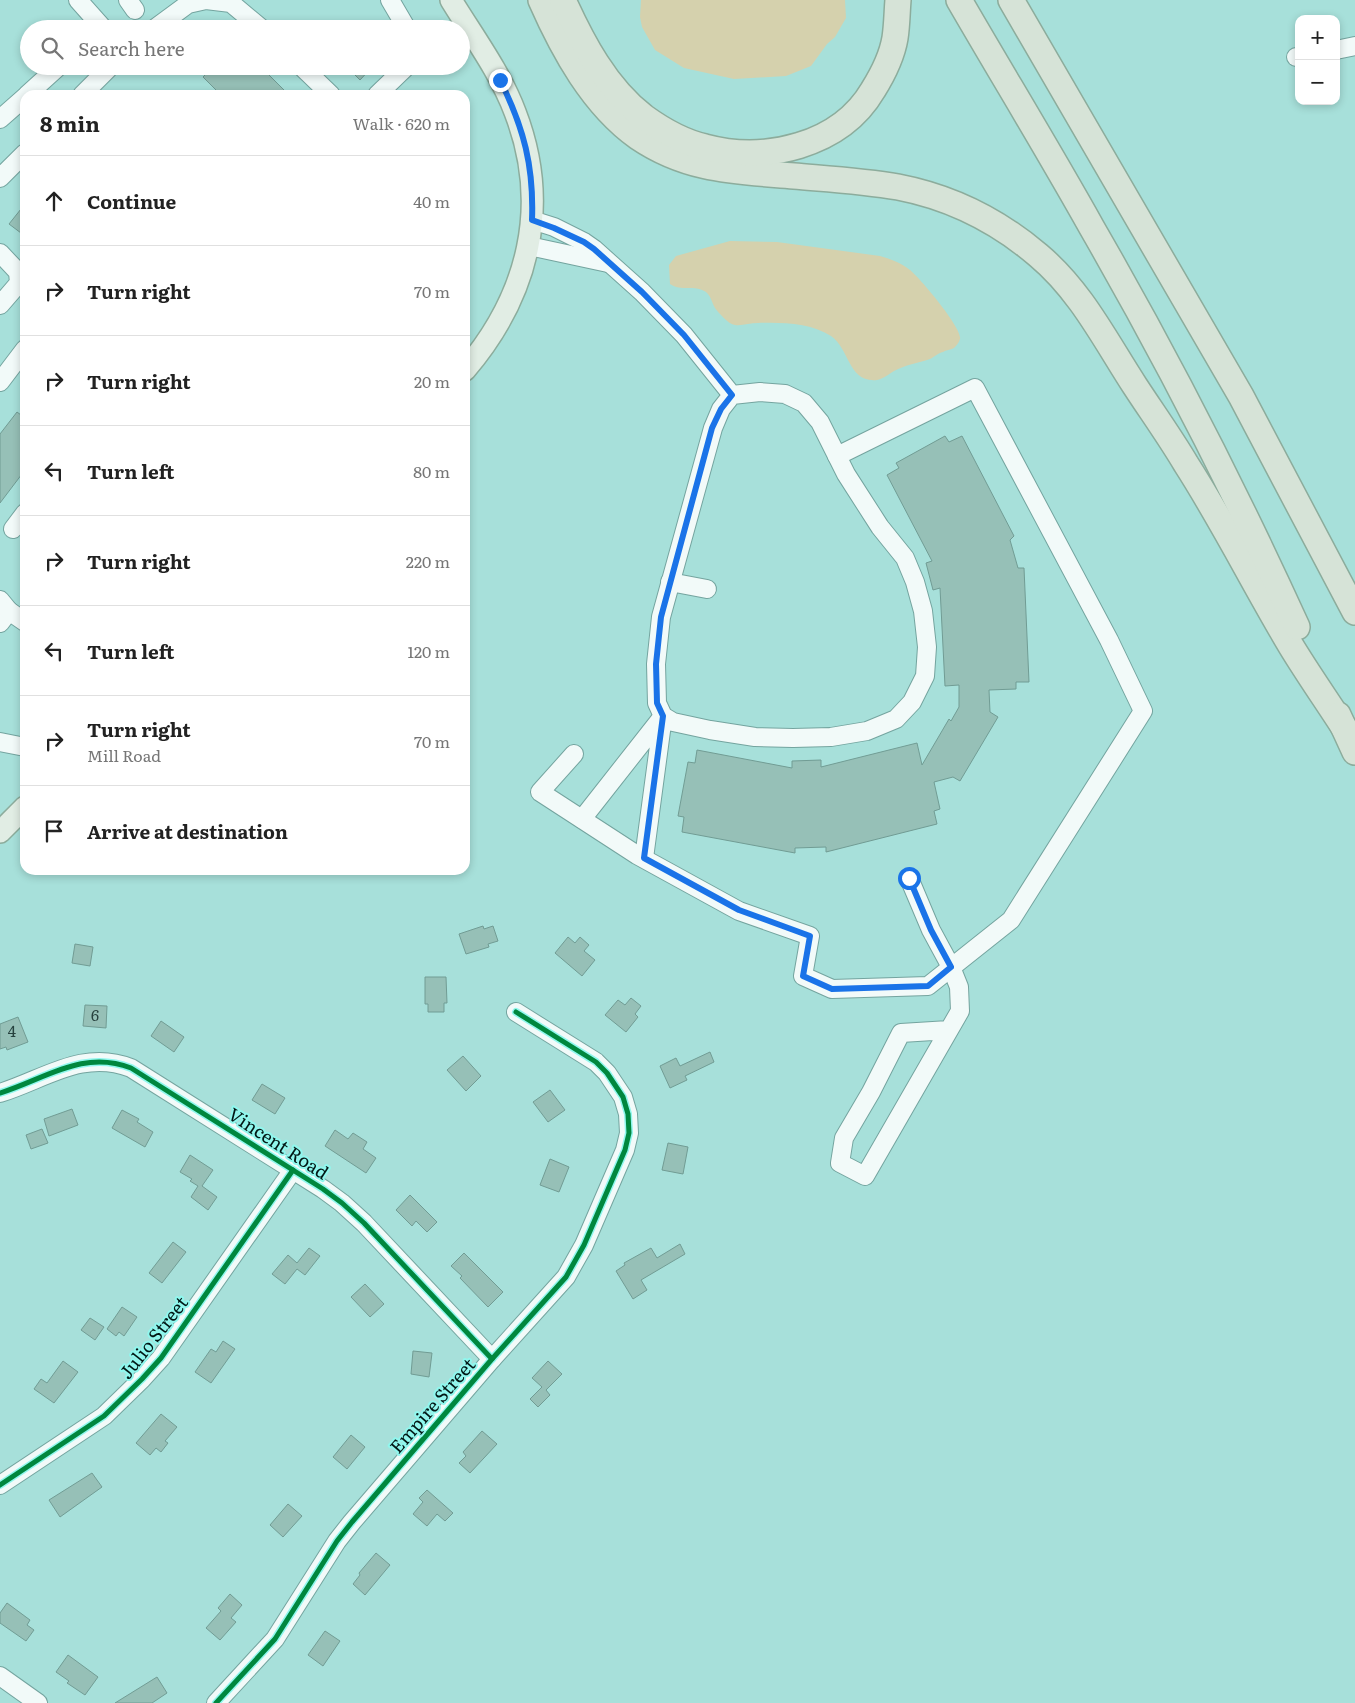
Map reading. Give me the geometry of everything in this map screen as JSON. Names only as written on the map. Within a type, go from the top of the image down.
[{"type":"highway","points":[[541,0],[562,42],[589,85],[605,106],[622,123],[652,145],[673,156],[702,166],[728,171],[867,182],[900,187],[950,202],[977,213],[1002,228],[1041,257],[1062,277],[1091,314],[1133,383],[1187,465],[1291,645],[1345,729]]},
{"type":"highway","points":[[562,0],[588,50],[607,78],[643,116],[667,131],[690,142],[721,150],[751,152],[788,148],[805,143],[834,130],[856,112],[873,91],[886,67],[895,39],[898,0]]},
{"type":"highway","points":[[959,0],[1093,228],[1150,332],[1252,528],[1355,752]]},
{"type":"highway","points":[[1011,0],[1241,396],[1355,612]]},
{"type":"main road","points":[[451,0],[463,20]]},
{"type":"main road","points":[[470,31],[500,80],[515,112],[525,142],[532,179],[532,220],[529,246],[519,280],[504,314],[486,343],[470,364]]},
{"type":"main road","points":[[0,832],[20,812]]},
{"type":"street","points":[[78,0],[96,20]]},
{"type":"street","points":[[166,20],[188,4],[206,0],[231,4],[251,20]]},
{"type":"street","points":[[390,0],[402,20]]},
{"type":"street","points":[[1340,49],[1355,46]]},
{"type":"street","points":[[33,90],[49,75]]},
{"type":"street","points":[[87,90],[102,75]]},
{"type":"street","points":[[310,75],[326,90]]},
{"type":"street","points":[[382,90],[397,75]]},
{"type":"street","points":[[0,119],[20,101]]},
{"type":"street","points":[[0,178],[20,158]]},
{"type":"street","points":[[532,220],[584,242],[642,292],[684,335],[732,395]]},
{"type":"street","points":[[529,246],[608,263]]},
{"type":"street","points":[[0,253],[18,272],[19,283],[0,305]]},
{"type":"street","points":[[0,382],[20,356]]},
{"type":"street","points":[[574,754],[540,792],[644,858],[739,910],[810,936],[803,976],[832,989],[928,986],[1011,920],[1143,711],[1109,640],[975,388],[837,456]]},
{"type":"street","points":[[644,858],[663,716],[657,703],[656,664],[661,617],[712,428],[721,409],[732,395],[760,392],[785,394],[804,403],[820,422],[846,474],[880,527],[904,558],[916,582],[927,647],[926,676],[912,702],[896,719],[867,731],[831,737],[755,737],[673,722],[663,716]]},
{"type":"street","points":[[13,529],[20,520]]},
{"type":"street","points":[[670,582],[708,589]]},
{"type":"street","points":[[3,611],[20,620]]},
{"type":"street","points":[[582,820],[663,716]]},
{"type":"street","points":[[0,742],[20,746]]},
{"type":"street","points":[[909,878],[931,930],[951,967],[959,987],[960,1011],[866,1176],[840,1163],[844,1138],[871,1092],[901,1033],[949,1030]]},
{"type":"street","name":"Empire Street","points":[[216,1703],[275,1639],[352,1522],[492,1359],[566,1277],[584,1244],[613,1179],[625,1150],[629,1133],[628,1114],[623,1097],[607,1073],[583,1053],[516,1012]]},
{"type":"street","name":"Vincent Road","points":[[0,1093],[80,1063],[99,1061],[131,1068],[342,1203],[354,1213],[492,1359]]},
{"type":"street","name":"Julio Street","points":[[0,1485],[104,1416],[142,1379],[160,1358],[293,1170]]},
{"type":"street","points":[[0,1676],[38,1703]]},
{"type":"shaded area","points":[[641,0],[845,0],[846,18],[835,37],[827,44],[811,66],[786,76],[734,79],[684,68],[655,50],[642,27],[640,17]]},
{"type":"shaded area","points":[[730,241],[777,242],[880,256],[903,265],[931,293],[948,315],[959,333],[960,340],[954,348],[939,353],[930,359],[903,367],[884,378],[867,380],[855,371],[842,349],[831,336],[815,328],[786,323],[738,325],[729,323],[714,306],[706,292],[697,288],[679,288],[670,284],[669,265],[676,256]]},
{"type":"building","points":[[205,75],[269,75],[284,90],[216,90],[203,77]]},
{"type":"building","points":[[355,75],[365,75],[360,80]]},
{"type":"building","points":[[20,210],[20,232],[9,224]]},
{"type":"building","points":[[17,412],[20,414],[20,477],[0,503],[0,434]]},
{"type":"building","points":[[945,436],[949,442],[962,436],[1014,536],[1010,540],[1018,568],[1024,568],[1029,682],[1016,682],[1016,689],[989,690],[990,712],[998,717],[960,781],[953,777],[934,782],[940,809],[934,811],[937,824],[826,852],[826,847],[795,848],[795,853],[682,832],[684,817],[678,816],[688,762],[695,763],[697,750],[792,768],[792,761],[821,760],[821,767],[917,743],[922,765],[949,719],[951,721],[959,707],[959,685],[945,686],[940,588],[933,590],[926,563],[932,561],[887,475],[899,468],[896,463]]},
{"type":"building","points":[[483,926],[484,929],[493,926],[498,941],[488,944],[489,947],[466,954],[459,934]]},
{"type":"building","points":[[568,937],[575,943],[580,937],[589,945],[584,951],[595,960],[582,976],[555,953]]},
{"type":"building","points":[[75,944],[93,947],[90,966],[72,963]]},
{"type":"building","points":[[425,977],[446,977],[447,1003],[444,1003],[444,1012],[428,1012],[428,1004],[425,1004]]},
{"type":"building","points":[[631,998],[641,1006],[635,1014],[638,1017],[626,1032],[605,1015],[618,1000],[625,1005]]},
{"type":"building","points":[[85,1005],[107,1006],[106,1028],[83,1026]]},
{"type":"building","points":[[18,1017],[28,1042],[7,1050],[6,1047],[0,1049],[0,1024]]},
{"type":"building","points":[[161,1021],[184,1037],[174,1052],[151,1036]]},
{"type":"building","points":[[710,1052],[714,1062],[685,1076],[687,1080],[670,1088],[660,1066],[676,1058],[680,1066]]},
{"type":"building","points":[[463,1056],[481,1076],[466,1091],[447,1070]]},
{"type":"building","points":[[262,1084],[285,1098],[275,1114],[252,1100]]},
{"type":"building","points":[[550,1090],[565,1110],[548,1122],[533,1102]]},
{"type":"building","points":[[72,1109],[78,1125],[49,1136],[44,1119]]},
{"type":"building","points":[[122,1110],[139,1119],[137,1122],[153,1132],[145,1147],[112,1128]]},
{"type":"building","points":[[42,1129],[48,1143],[31,1149],[26,1135]]},
{"type":"building","points":[[335,1130],[348,1139],[353,1133],[367,1142],[363,1149],[376,1158],[366,1173],[325,1146]]},
{"type":"building","points":[[668,1143],[688,1147],[683,1174],[662,1170]]},
{"type":"building","points":[[190,1155],[213,1170],[202,1186],[217,1197],[208,1210],[191,1197],[198,1186],[190,1181],[192,1179],[180,1172]]},
{"type":"building","points":[[550,1159],[569,1167],[559,1192],[540,1185]]},
{"type":"building","points":[[410,1195],[437,1222],[427,1232],[416,1221],[412,1226],[396,1210]]},
{"type":"building","points":[[173,1242],[186,1252],[162,1283],[149,1273]]},
{"type":"building","points":[[680,1244],[685,1254],[641,1280],[647,1290],[633,1299],[616,1271],[625,1265],[624,1263],[651,1248],[657,1258]]},
{"type":"building","points":[[309,1248],[320,1256],[305,1275],[297,1269],[285,1284],[272,1274],[288,1255],[297,1263]]},
{"type":"building","points":[[464,1253],[503,1292],[488,1307],[451,1266]]},
{"type":"building","points":[[365,1284],[384,1304],[370,1317],[351,1297]]},
{"type":"building","points":[[122,1307],[137,1317],[124,1336],[119,1332],[116,1336],[107,1329]]},
{"type":"building","points":[[90,1318],[104,1327],[95,1340],[81,1330]]},
{"type":"building","points":[[223,1341],[235,1349],[211,1383],[195,1372],[211,1349],[216,1352]]},
{"type":"building","points":[[413,1351],[432,1353],[429,1377],[411,1374]]},
{"type":"building","points":[[63,1361],[78,1372],[54,1403],[34,1389],[41,1379],[47,1383]]},
{"type":"building","points":[[548,1361],[562,1374],[546,1390],[550,1395],[538,1407],[530,1399],[542,1387],[532,1378]]},
{"type":"building","points":[[161,1414],[177,1427],[165,1441],[168,1443],[161,1452],[156,1448],[150,1455],[136,1443]]},
{"type":"building","points":[[482,1431],[497,1444],[470,1473],[459,1463],[466,1456],[463,1452]]},
{"type":"building","points":[[351,1435],[365,1447],[347,1469],[333,1457]]},
{"type":"building","points":[[92,1473],[102,1487],[60,1517],[49,1500]]},
{"type":"building","points":[[427,1490],[453,1513],[445,1521],[437,1514],[427,1526],[413,1514],[423,1502],[419,1498]]},
{"type":"building","points":[[288,1504],[302,1516],[283,1537],[270,1525]]},
{"type":"building","points":[[376,1553],[390,1565],[365,1595],[353,1584],[360,1575],[359,1573]]},
{"type":"building","points":[[230,1594],[242,1605],[231,1618],[236,1622],[220,1640],[206,1628],[221,1611],[218,1608]]},
{"type":"building","points":[[7,1603],[30,1620],[27,1625],[34,1630],[26,1641],[0,1623],[0,1613]]},
{"type":"building","points":[[325,1631],[340,1641],[323,1666],[308,1655]]},
{"type":"building","points":[[68,1655],[98,1677],[85,1695],[67,1683],[69,1681],[56,1672]]},
{"type":"building","points":[[157,1677],[167,1693],[152,1703],[115,1703]]},
{"type":"cycle path","points":[[216,1703],[275,1639],[337,1541],[352,1522],[492,1359],[566,1277],[584,1245],[625,1150],[629,1133],[628,1114],[623,1097],[607,1073],[596,1062],[516,1012]]},
{"type":"cycle path","points":[[0,1093],[64,1068],[80,1064],[113,1063],[131,1068],[323,1189],[342,1203],[364,1223],[492,1359]]},
{"type":"cycle path","points":[[0,1485],[104,1416],[142,1379],[161,1358],[293,1170]]},
{"type":"route","points":[[500,80],[515,112],[525,142],[532,179],[532,220],[584,242],[594,249],[642,292],[684,335],[732,395],[721,409],[712,428],[661,617],[656,664],[657,703],[663,716],[644,858],[739,910],[810,936],[803,976],[832,989],[928,986],[951,967],[931,930],[909,878]]}]
